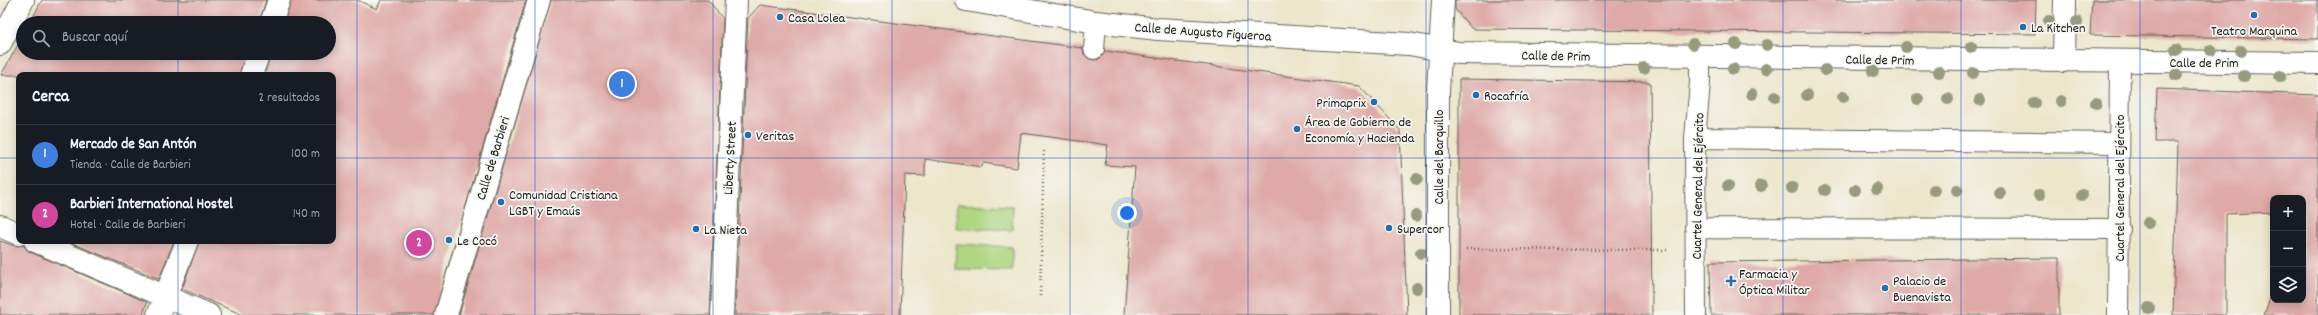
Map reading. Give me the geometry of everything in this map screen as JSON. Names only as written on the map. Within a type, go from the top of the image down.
[{"type":"street","points":[[0,44],[23,0]]},
{"type":"street","points":[[274,16],[280,0]]},
{"type":"street","name":"Calle de Barbieri","points":[[446,315],[539,0]]},
{"type":"street","name":"Liberty Street","points":[[722,315],[736,0]]},
{"type":"street","name":"Calle de Augusto Figueroa","points":[[966,0],[1096,22],[1158,29],[1409,44],[1442,50]]},
{"type":"street","name":"Calle del Barquillo","points":[[1438,315],[1438,90],[1442,50],[1443,0]]},
{"type":"street","points":[[2064,61],[2065,0]]},
{"type":"street","name":"Calle de Prim","points":[[1442,50],[1472,54],[2318,63]]},
{"type":"street","points":[[252,72],[256,60]]},
{"type":"street","points":[[0,226],[16,233]]},
{"type":"street","points":[[41,244],[162,306],[209,315]]},
{"type":"street","points":[[162,306],[186,244]]},
{"type":"lane","points":[[1094,49],[1096,22]]},
{"type":"lane","name":"Cuartel General del Ejército","points":[[1696,315],[1695,138],[1700,83],[1700,57]]},
{"type":"lane","name":"Cuartel General del Ejército","points":[[2118,315],[2120,230],[2118,143],[2120,62]]},
{"type":"lane","points":[[1695,138],[2118,143]]},
{"type":"lane","points":[[1695,228],[2120,230]]},
{"type":"path","points":[[1040,296],[1044,148]]},
{"type":"path","points":[[1459,249],[1696,250]]},
{"type":"green space","points":[[957,204],[1013,206],[1012,230],[956,228]]},
{"type":"green space","points":[[956,244],[1012,247],[1012,270],[955,269]]},
{"type":"building","points":[[42,0],[266,0],[261,16],[34,16]]},
{"type":"building","points":[[291,0],[357,0],[377,9],[381,0],[526,0],[434,315],[243,315],[182,289],[198,244],[336,244],[336,72],[265,72],[269,60],[336,60],[336,16],[286,16]]},
{"type":"building","points":[[551,0],[708,0],[723,19],[710,315],[459,315]]},
{"type":"building","points":[[1455,0],[2036,0],[2035,34],[1472,29],[1455,9]]},
{"type":"building","points":[[2092,0],[2318,0],[2318,39],[2090,35]]},
{"type":"building","points":[[760,5],[1083,48],[1084,54],[1093,60],[1099,59],[1105,51],[1359,86],[1400,130],[1407,315],[1124,315],[1135,167],[1105,165],[1108,145],[1021,133],[1017,168],[983,163],[982,167],[925,159],[925,176],[905,175],[900,315],[735,315],[748,18]]},
{"type":"building","points":[[16,48],[16,60],[244,60],[240,72],[16,72],[16,75],[1,75]]},
{"type":"building","points":[[1459,79],[1650,82],[1652,315],[1459,315]]},
{"type":"building","points":[[2157,89],[2318,95],[2318,315],[2264,315],[2270,298],[2270,303],[2306,303],[2306,195],[2270,195],[2270,212],[2226,214],[2226,315],[2173,315],[2178,142],[2155,142]]},
{"type":"building","points":[[0,241],[15,246],[24,245],[30,252],[147,302],[143,315],[0,315]]},
{"type":"building","points":[[74,244],[173,244],[159,279]]},
{"type":"building","name":"Palacio de Buenavista","points":[[2059,258],[2059,315],[1711,315],[1710,262]]},
{"type":"place","name":"Teatro Marquina","points":[[2254,15]]},
{"type":"place","name":"Casa Lolea","points":[[780,17]]},
{"type":"place","name":"La Kitchen","points":[[2023,27]]},
{"type":"place","name":"Mercado de San Antón","points":[[622,84]]},
{"type":"place","name":"Rocafría","points":[[1476,95]]},
{"type":"place","name":"Primaprix","points":[[1374,102]]},
{"type":"place","name":"Área de Gobierno de Economía y Hacienda","points":[[1297,129]]},
{"type":"place","name":"Veritas","points":[[748,135]]},
{"type":"place","name":"Comunidad Cristiana LGBT y Emaús","points":[[501,202]]},
{"type":"place","name":"Supercor","points":[[1389,228]]},
{"type":"place","name":"La Nieta","points":[[696,229]]},
{"type":"place","name":"Le Cocó","points":[[449,240]]},
{"type":"place","name":"Barbieri International Hostel","points":[[419,243]]},
{"type":"place","name":"Farmacia y Óptica Militar","points":[[1731,281]]},
{"type":"place","name":"Palacio de Buenavista","points":[[1885,288]]}]
